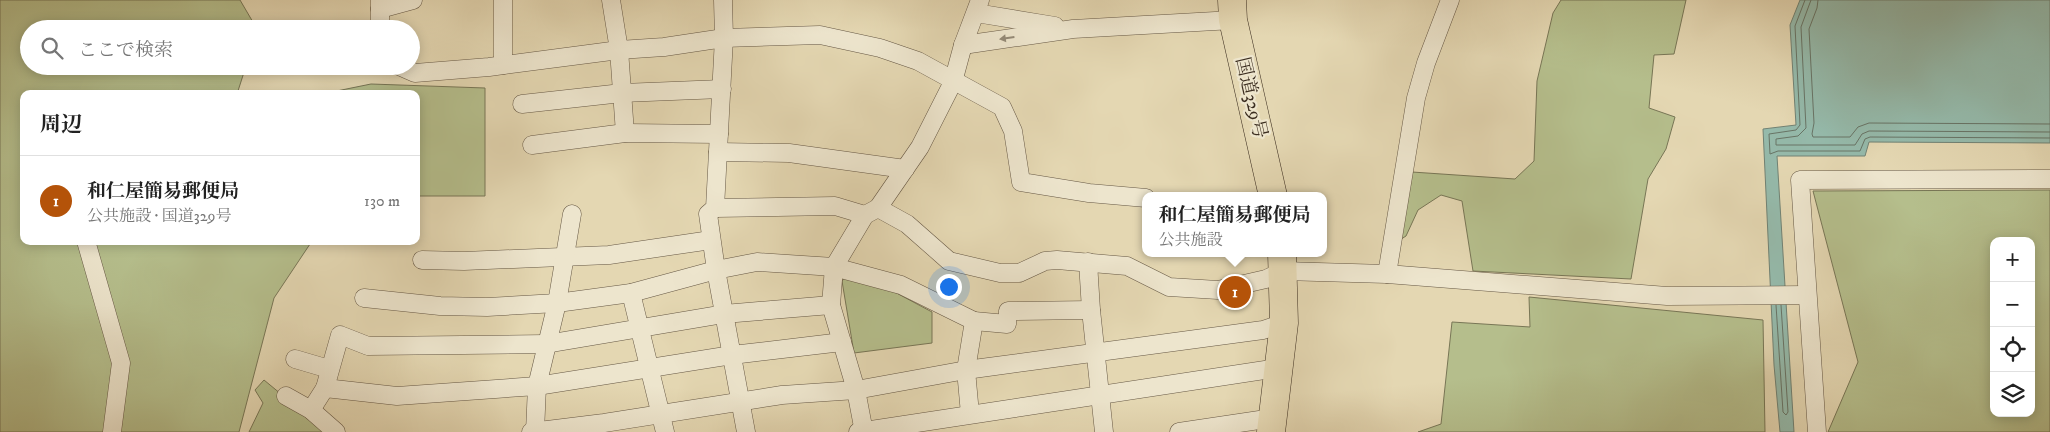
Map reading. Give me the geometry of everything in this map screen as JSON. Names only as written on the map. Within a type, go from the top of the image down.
[{"type":"highway","name":"国道329号","points":[[1232,10],[1272,192]]},
{"type":"highway","points":[[1272,425],[1284,323],[1282,262]]},
{"type":"street","points":[[380,20],[380,4],[413,0]]},
{"type":"street","points":[[503,0],[503,65]]},
{"type":"street","points":[[611,0],[619,50],[625,133]]},
{"type":"street","points":[[716,208],[724,38],[723,0]]},
{"type":"street","points":[[1387,274],[1416,98],[1426,64],[1450,0]]},
{"type":"street","points":[[1073,29],[978,6],[963,45],[953,82],[920,147],[834,267],[831,305],[856,390],[862,432],[965,421],[1101,396],[1278,368]]},
{"type":"street","points":[[963,45],[1073,29],[1232,10]]},
{"type":"street","points":[[420,72],[503,65],[619,50],[664,47],[724,38],[820,35],[880,48],[918,61],[953,82],[1002,107],[1013,131],[1021,182],[1090,193],[1142,198]]},
{"type":"street","points":[[522,104],[622,93],[722,88]]},
{"type":"street","points":[[532,146],[625,133],[719,134]]},
{"type":"street","points":[[718,152],[789,153],[906,168]]},
{"type":"street","points":[[1817,432],[1800,180],[2050,178]]},
{"type":"street","points":[[746,432],[716,270],[708,214],[716,208],[835,206],[872,212],[907,224],[949,261],[1000,273],[1019,273],[1045,261],[1057,260],[1127,266],[1169,287],[1218,290],[1266,279],[1282,262],[1387,274],[1667,296],[1807,295]]},
{"type":"street","points":[[535,432],[537,386],[556,303],[572,214]]},
{"type":"street","points":[[422,260],[464,261],[610,255],[712,240]]},
{"type":"street","points":[[87,245],[121,363],[112,432]]},
{"type":"street","points":[[364,298],[440,306],[487,307],[556,303],[631,293],[716,270],[757,262],[834,267],[901,285],[974,321],[1007,324],[1008,311],[1091,310]]},
{"type":"street","points":[[1088,262],[1091,310],[1104,432]]},
{"type":"street","points":[[631,293],[665,432]]},
{"type":"street","points":[[311,410],[325,388],[340,336],[368,346],[546,344],[724,314],[831,305]]},
{"type":"street","points":[[965,421],[966,370],[974,321]]},
{"type":"street","points":[[531,432],[661,415],[782,395],[856,390],[966,370],[1263,330],[1284,323]]},
{"type":"street","points":[[325,388],[397,396],[537,386],[732,355],[842,342]]},
{"type":"street","points":[[295,359],[329,369]]},
{"type":"street","points":[[286,396],[311,410],[336,432]]},
{"type":"street","points":[[1179,432],[1272,425]]},
{"type":"green space","points":[[0,0],[240,0],[252,20],[20,20],[20,75],[243,75],[238,90],[20,90],[20,245],[309,245],[274,298],[239,432],[0,432]]},
{"type":"green space","points":[[1561,0],[1686,0],[1674,54],[1654,55],[1649,108],[1675,117],[1666,149],[1648,179],[1631,279],[1473,271],[1462,201],[1441,195],[1418,210],[1406,236],[1398,241],[1412,172],[1515,179],[1534,161],[1537,81],[1553,13]]},
{"type":"green space","points":[[371,84],[485,88],[485,196],[420,196],[420,90],[342,90]]},
{"type":"green space","points":[[2050,190],[2050,432],[1828,432],[1858,362],[1813,191]]},
{"type":"green space","points":[[846,275],[889,289],[932,312],[932,343],[854,353],[842,281]]},
{"type":"green space","points":[[1529,297],[1763,320],[1765,432],[1418,432],[1441,424],[1452,322],[1530,327]]},
{"type":"green space","points":[[264,380],[327,432],[249,432],[263,403],[255,390]]},
{"type":"water","points":[[1800,0],[2050,0],[2050,143],[1869,142],[1865,156],[1777,156],[1794,432],[1780,432],[1774,365],[1763,129],[1796,125],[1790,25]]},
{"type":"place","name":"和仁屋簡易郵便局","points":[[1235,292]]}]
